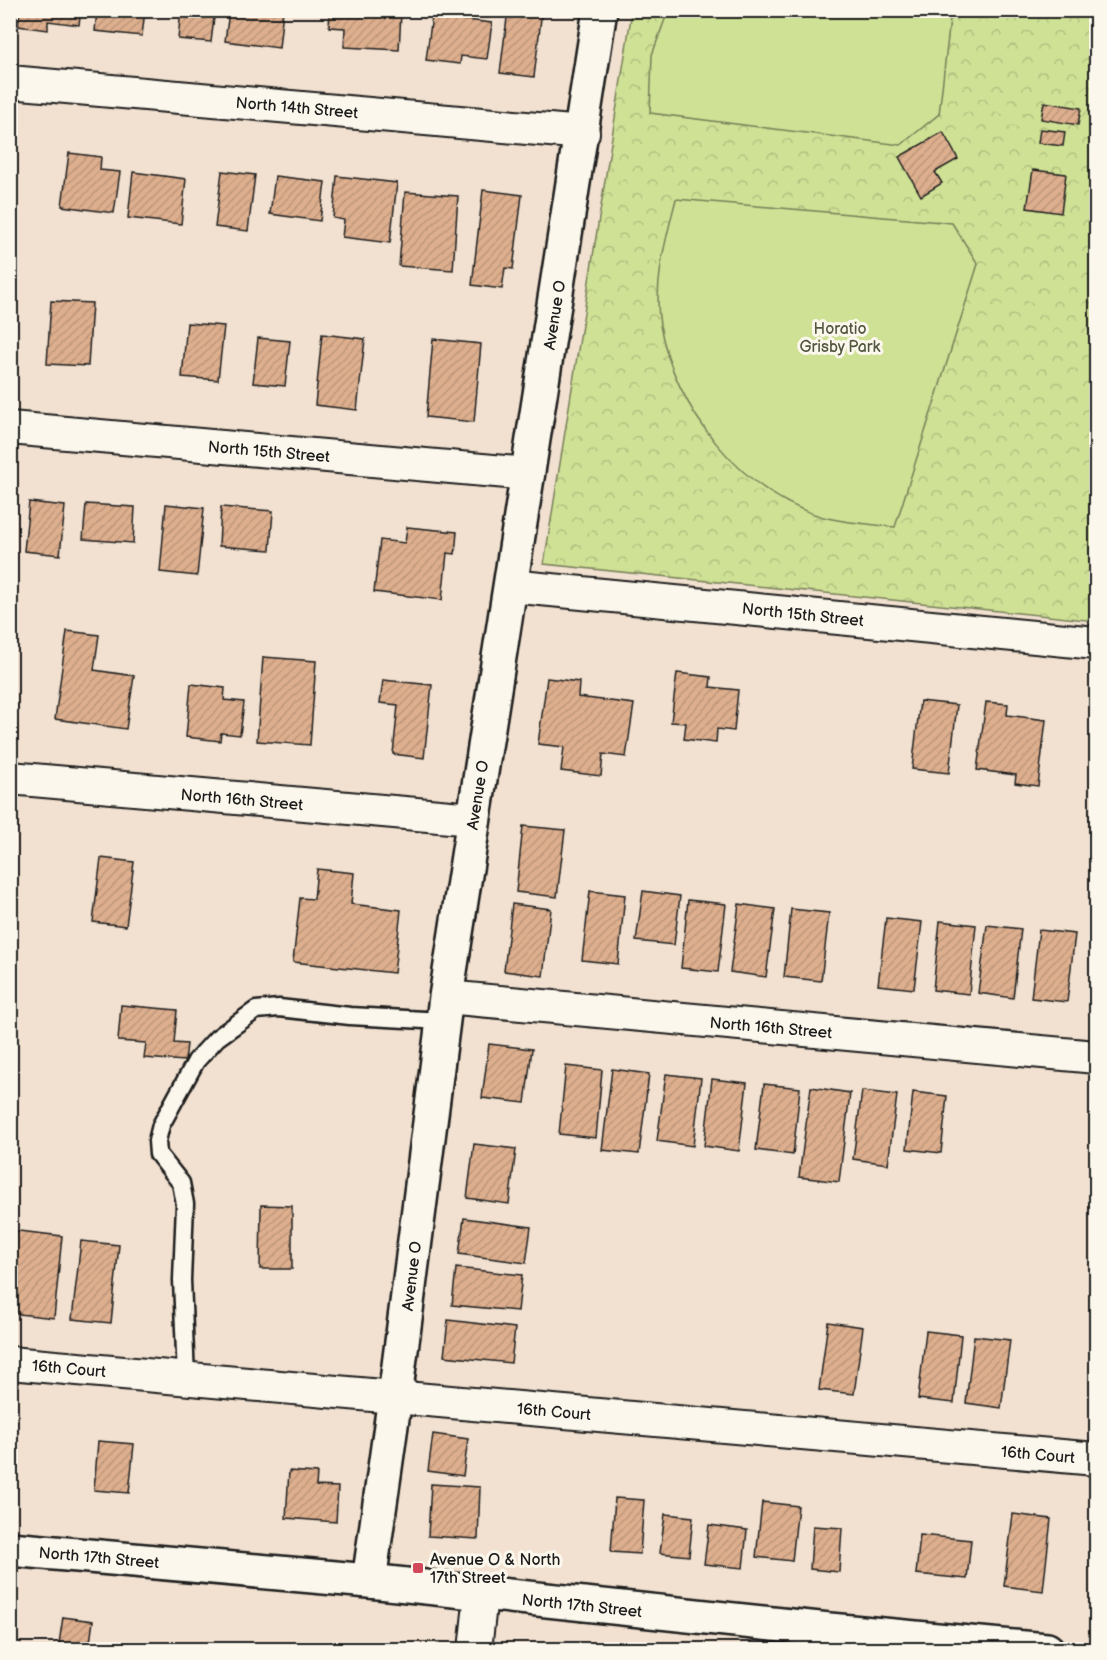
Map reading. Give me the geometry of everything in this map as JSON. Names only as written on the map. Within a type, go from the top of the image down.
[{"type":"street","name":"Avenue O","points":[[369,1581],[395,1397],[444,1009],[583,133],[600,10]]},
{"type":"street","name":"North 14th Street","points":[[10,81],[583,133]]},
{"type":"street","name":"North 15th Street","points":[[10,428],[528,474]]},
{"type":"street","name":"North 15th Street","points":[[510,586],[1096,643]]},
{"type":"street","name":"North 16th Street","points":[[10,778],[473,819]]},
{"type":"street","name":"North 16th Street","points":[[444,1009],[1096,1057]]},
{"type":"street","name":"16th Court","points":[[10,1363],[1096,1459]]},
{"type":"street","name":"North 17th Street","points":[[10,1549],[369,1581],[828,1640],[1047,1650]]},
{"type":"street","points":[[475,1650],[481,1595]]},
{"type":"lane","points":[[186,1378],[182,1280],[185,1204],[181,1183],[158,1154],[157,1141],[160,1125],[196,1061],[218,1038],[256,1010],[279,1008],[350,1016],[444,1009]]},
{"type":"green space","name":"Horatio Grisby Park","points":[[632,11],[1096,11],[1096,621],[544,564]]},
{"type":"green space","points":[[668,11],[951,11],[939,114],[901,145],[650,113],[652,55]]},
{"type":"green space","points":[[676,199],[952,223],[978,264],[895,527],[832,519],[793,505],[765,488],[739,467],[716,443],[696,416],[680,387],[668,356],[658,309],[659,277]]},
{"type":"building","points":[[20,10],[81,10],[79,25],[48,21],[48,30],[18,26]]},
{"type":"building","points":[[97,10],[145,10],[142,36],[95,31]]},
{"type":"building","points":[[181,10],[215,10],[211,42],[178,39]]},
{"type":"building","points":[[248,10],[283,10],[279,48],[225,41],[229,12],[247,15]]},
{"type":"building","points":[[330,10],[401,13],[399,50],[344,47],[345,28],[329,27]]},
{"type":"building","points":[[508,10],[542,10],[534,77],[500,73]]},
{"type":"building","points":[[432,16],[492,23],[487,59],[461,56],[460,64],[426,60]]},
{"type":"building","points":[[1044,102],[1081,108],[1078,125],[1041,119]]},
{"type":"building","points":[[1040,129],[1065,132],[1063,146],[1038,143]]},
{"type":"building","points":[[943,132],[958,159],[935,172],[942,183],[921,196],[899,157]]},
{"type":"building","points":[[69,153],[101,157],[100,170],[120,172],[114,213],[62,206]]},
{"type":"building","points":[[1033,170],[1066,174],[1061,213],[1027,208]]},
{"type":"building","points":[[222,171],[255,175],[248,231],[215,227]]},
{"type":"building","points":[[133,172],[186,179],[181,224],[128,218]]},
{"type":"building","points":[[275,176],[325,182],[320,221],[270,214]]},
{"type":"building","points":[[337,176],[397,183],[390,243],[342,237],[344,220],[333,218]]},
{"type":"building","points":[[483,190],[522,195],[513,269],[505,268],[502,289],[472,285]]},
{"type":"building","points":[[405,192],[458,196],[453,270],[399,266]]},
{"type":"building","points":[[51,301],[92,303],[88,366],[47,364]]},
{"type":"building","points":[[187,323],[224,326],[218,380],[182,377]]},
{"type":"building","points":[[322,334],[365,339],[357,410],[315,405]]},
{"type":"building","points":[[258,338],[290,341],[285,386],[253,383]]},
{"type":"building","points":[[433,339],[481,344],[474,422],[426,417]]},
{"type":"building","points":[[29,502],[65,506],[60,555],[24,551]]},
{"type":"building","points":[[86,504],[135,507],[133,543],[83,539]]},
{"type":"building","points":[[166,504],[204,508],[197,576],[160,572]]},
{"type":"building","points":[[221,507],[273,511],[270,550],[219,546]]},
{"type":"building","points":[[407,527],[457,532],[455,554],[447,553],[442,600],[374,592],[380,540],[405,543]]},
{"type":"building","points":[[67,631],[99,635],[94,670],[134,676],[126,729],[55,719]]},
{"type":"building","points":[[263,657],[316,661],[310,745],[257,741]]},
{"type":"building","points":[[677,673],[711,677],[710,687],[738,690],[734,731],[717,729],[716,743],[684,739],[686,723],[671,722]]},
{"type":"building","points":[[547,678],[579,682],[578,697],[634,704],[626,757],[603,754],[601,776],[561,771],[564,747],[538,744]]},
{"type":"building","points":[[383,680],[432,685],[424,758],[393,754],[398,705],[380,703]]},
{"type":"building","points":[[191,684],[225,688],[224,700],[244,702],[240,735],[221,733],[220,741],[186,737]]},
{"type":"building","points":[[920,701],[957,705],[949,773],[912,769]]},
{"type":"building","points":[[986,702],[1008,704],[1007,715],[1046,720],[1038,786],[1015,783],[1016,775],[977,770]]},
{"type":"building","points":[[523,826],[565,830],[557,897],[516,892]]},
{"type":"building","points":[[101,858],[134,862],[126,926],[93,922]]},
{"type":"building","points":[[317,869],[354,873],[351,904],[401,910],[394,973],[293,962],[300,898],[314,899]]},
{"type":"building","points":[[590,891],[625,895],[618,964],[582,960]]},
{"type":"building","points":[[643,891],[680,896],[674,945],[636,941]]},
{"type":"building","points":[[688,900],[726,904],[718,972],[681,968]]},
{"type":"building","points":[[512,904],[551,909],[543,976],[504,971]]},
{"type":"building","points":[[739,904],[775,909],[766,977],[730,972]]},
{"type":"building","points":[[791,909],[829,913],[821,981],[784,977]]},
{"type":"building","points":[[886,918],[922,922],[914,989],[878,985]]},
{"type":"building","points":[[940,921],[976,925],[969,994],[933,990]]},
{"type":"building","points":[[987,925],[1021,929],[1013,998],[978,993]]},
{"type":"building","points":[[1039,930],[1075,934],[1067,1002],[1031,998]]},
{"type":"building","points":[[121,1005],[177,1010],[174,1043],[187,1044],[185,1061],[144,1058],[146,1043],[118,1041]]},
{"type":"building","points":[[489,1044],[532,1049],[525,1103],[482,1098]]},
{"type":"building","points":[[566,1066],[602,1070],[596,1138],[559,1134]]},
{"type":"building","points":[[612,1069],[649,1074],[639,1154],[602,1150]]},
{"type":"building","points":[[666,1074],[701,1078],[693,1146],[657,1141]]},
{"type":"building","points":[[712,1079],[747,1083],[739,1151],[704,1146]]},
{"type":"building","points":[[764,1084],[800,1088],[793,1155],[756,1150]]},
{"type":"building","points":[[811,1087],[850,1093],[839,1182],[799,1177]]},
{"type":"building","points":[[862,1091],[897,1095],[888,1164],[853,1159]]},
{"type":"building","points":[[913,1092],[947,1096],[941,1153],[907,1149]]},
{"type":"building","points":[[474,1144],[516,1149],[509,1204],[467,1198]]},
{"type":"building","points":[[261,1205],[292,1206],[292,1269],[260,1269]]},
{"type":"building","points":[[464,1218],[531,1227],[526,1263],[459,1254]]},
{"type":"building","points":[[10,1230],[62,1236],[54,1318],[10,1313]]},
{"type":"building","points":[[81,1241],[119,1245],[111,1323],[72,1319]]},
{"type":"building","points":[[456,1268],[522,1275],[518,1311],[452,1305]]},
{"type":"building","points":[[448,1320],[515,1328],[511,1363],[444,1356]]},
{"type":"building","points":[[828,1322],[863,1327],[854,1394],[819,1390]]},
{"type":"building","points":[[926,1331],[961,1335],[954,1403],[918,1399]]},
{"type":"building","points":[[974,1336],[1010,1340],[1001,1408],[966,1403]]},
{"type":"building","points":[[433,1434],[468,1439],[463,1476],[428,1471]]},
{"type":"building","points":[[98,1441],[134,1444],[129,1493],[94,1490]]},
{"type":"building","points":[[289,1471],[317,1473],[316,1486],[338,1487],[336,1522],[286,1518]]},
{"type":"building","points":[[431,1484],[480,1487],[478,1539],[428,1536]]},
{"type":"building","points":[[615,1498],[644,1500],[640,1554],[611,1552]]},
{"type":"building","points":[[762,1502],[798,1506],[792,1561],[756,1557]]},
{"type":"building","points":[[665,1514],[693,1517],[689,1556],[660,1553]]},
{"type":"building","points":[[1013,1514],[1051,1519],[1043,1591],[1004,1586]]},
{"type":"building","points":[[709,1525],[747,1530],[743,1568],[704,1564]]},
{"type":"building","points":[[813,1526],[842,1528],[839,1572],[810,1569]]},
{"type":"building","points":[[920,1535],[971,1540],[967,1579],[916,1574]]},
{"type":"building","points":[[63,1617],[93,1621],[89,1650],[58,1650]]},
{"type":"place","name":"Avenue O & North 17th Street","points":[[418,1568]]}]
